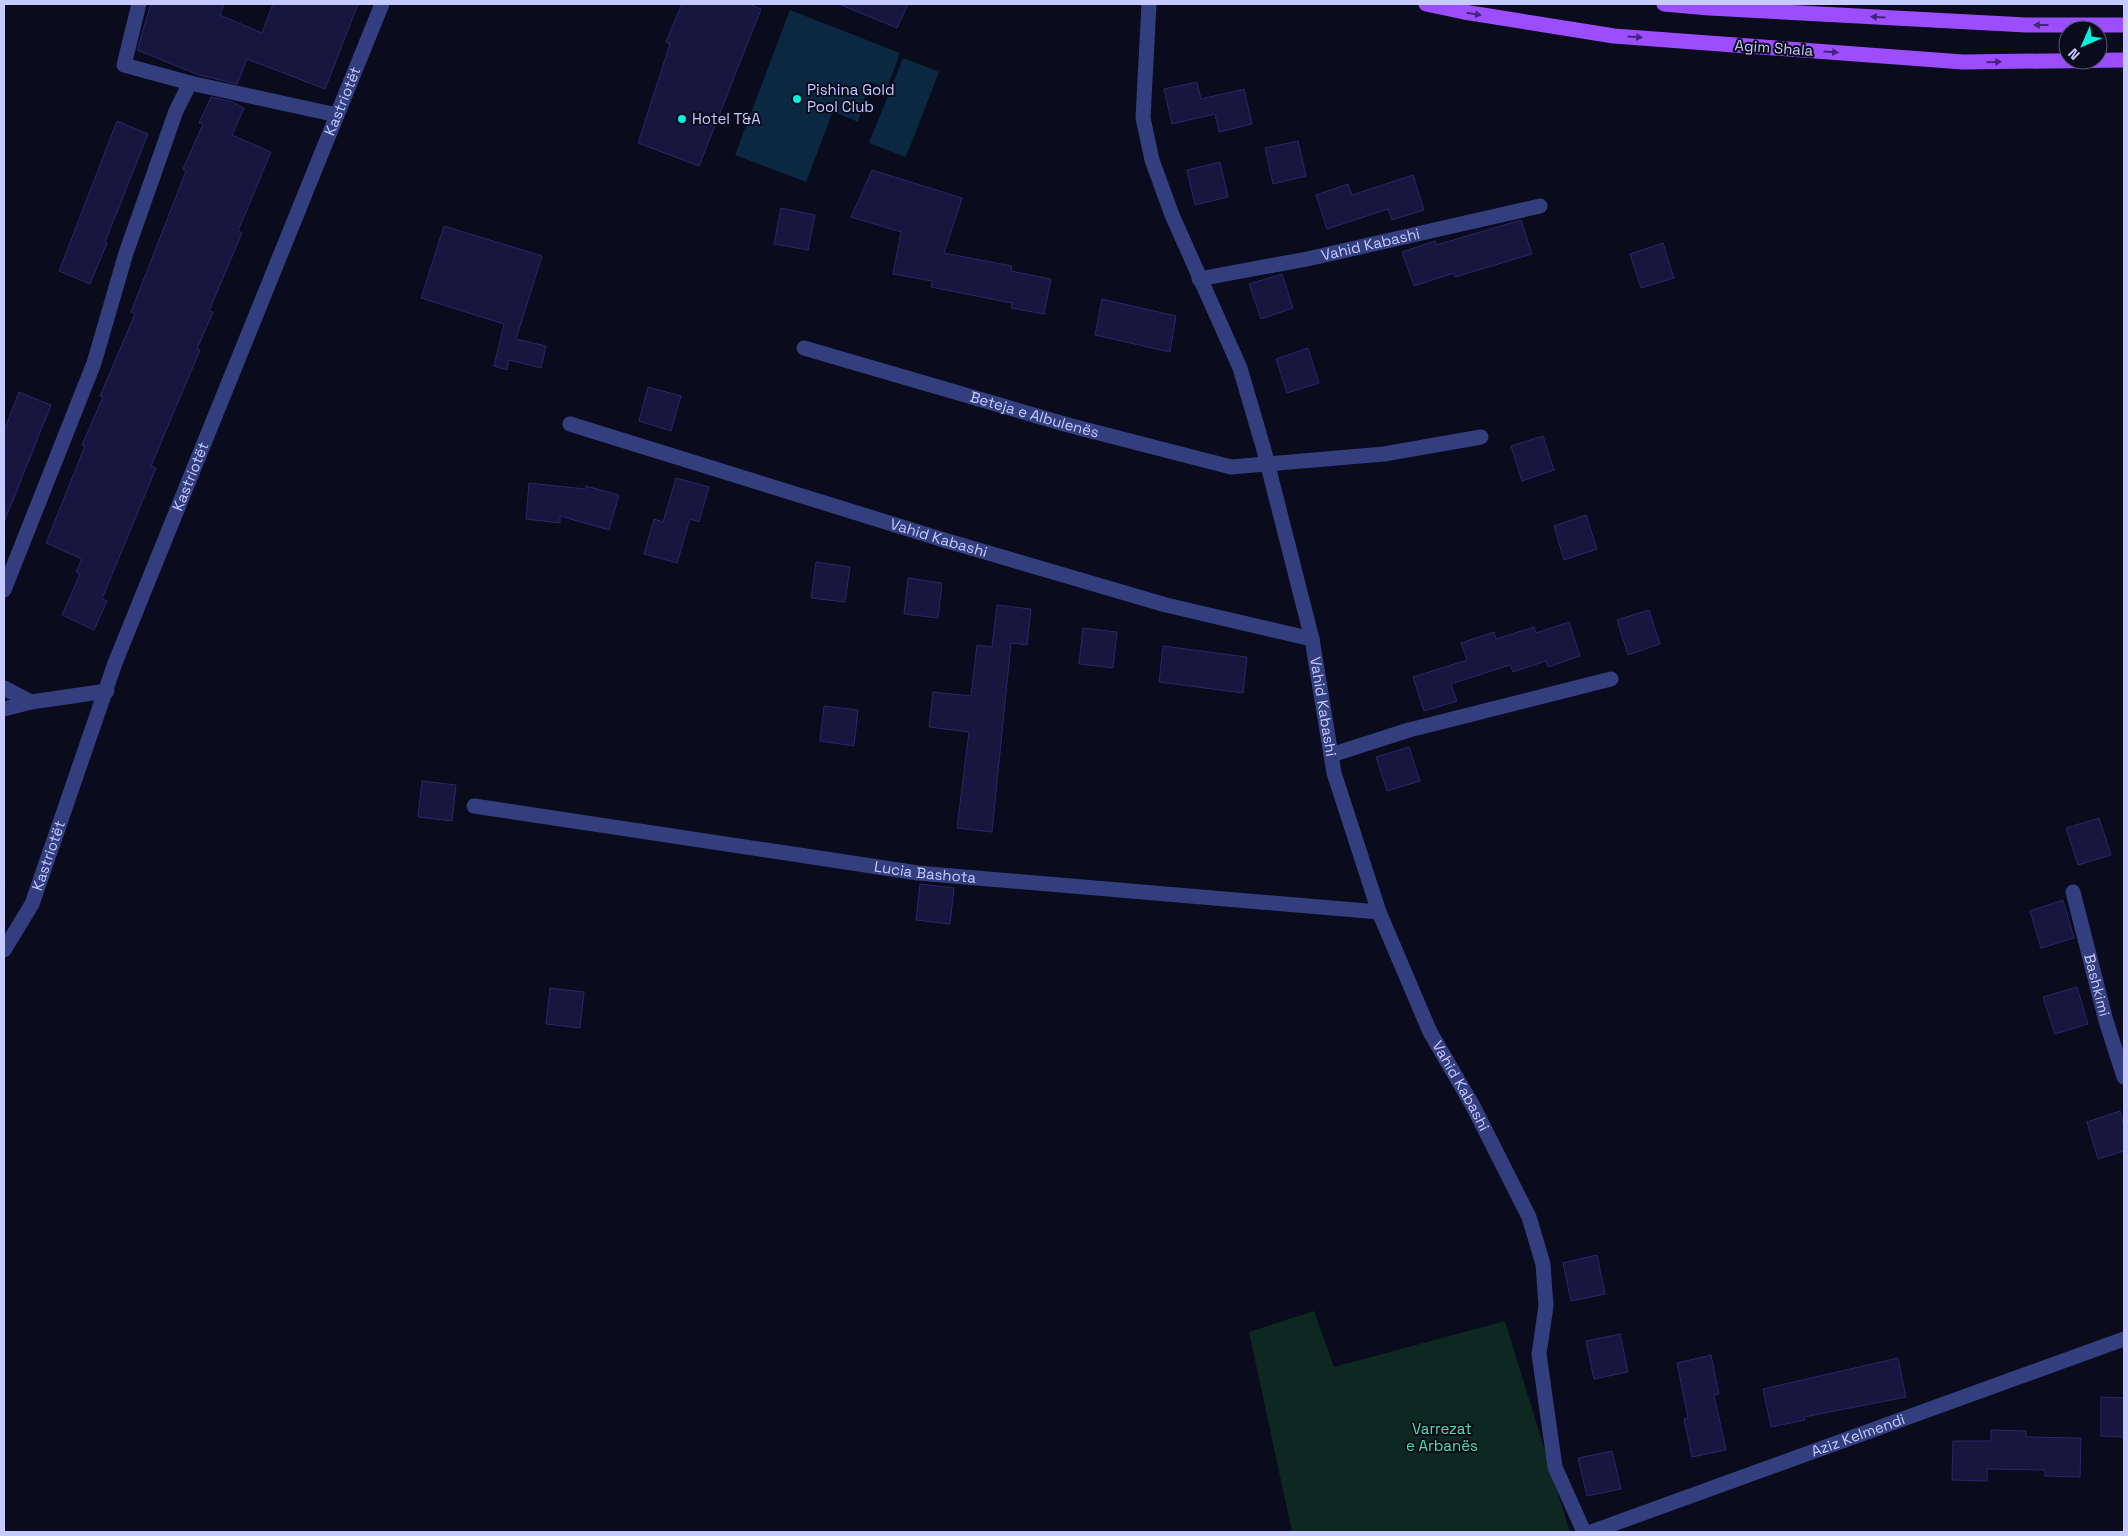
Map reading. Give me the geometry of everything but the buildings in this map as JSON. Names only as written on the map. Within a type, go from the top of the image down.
[{"type":"main road","name":"Agim Shala","points":[[1426,4],[1464,12],[1614,36],[1963,62],[2124,60]]},
{"type":"main road","points":[[1664,4],[2026,25],[2124,25]]},
{"type":"street","points":[[139,4],[124,65],[190,83],[337,115]]},
{"type":"street","name":"Kastriotët","points":[[4,950],[32,904],[119,654],[382,4]]},
{"type":"street","name":"Vahid Kabashi","points":[[1149,4],[1143,118],[1152,160],[1199,279],[1240,368],[1268,464],[1312,639],[1334,772],[1379,912],[1430,1032],[1473,1106],[1529,1217],[1542,1264],[1546,1306],[1539,1354],[1555,1467],[1584,1532]]},
{"type":"street","points":[[4,590],[94,363],[126,253],[176,111],[190,83]]},
{"type":"street","name":"Vahid Kabashi","points":[[1199,279],[1307,259],[1540,206]]},
{"type":"street","name":"Beteja e Albulenës","points":[[804,348],[1068,425],[1231,467],[1384,454],[1481,437]]},
{"type":"street","name":"Vahid Kabashi","points":[[570,424],[925,534],[1166,605],[1312,639]]},
{"type":"street","points":[[1331,755],[1409,730],[1611,679]]},
{"type":"street","points":[[4,688],[32,702]]},
{"type":"street","points":[[4,709],[32,702],[107,691]]},
{"type":"street","name":"Lucia Bashota","points":[[474,806],[918,874],[1379,912]]},
{"type":"street","name":"Bashkimi","points":[[2073,892],[2106,1021],[2124,1077]]},
{"type":"street","name":"Aziz Kelmendi","points":[[1591,1532],[2124,1339]]},
{"type":"green space","name":"Varrezat e Arbanës","points":[[1314,1311],[1334,1367],[1505,1321],[1570,1532],[1292,1532],[1249,1332]]},
{"type":"water","name":"Pishina Gold Pool Club","points":[[790,10],[900,53],[887,88],[870,82],[858,122],[833,111],[806,182],[735,155]]},
{"type":"water","points":[[903,58],[939,72],[906,157],[869,143]]},
{"type":"place","name":"Pishina Gold Pool Club","points":[[797,99]]},
{"type":"place","name":"Hotel T&A","points":[[682,119]]}]
